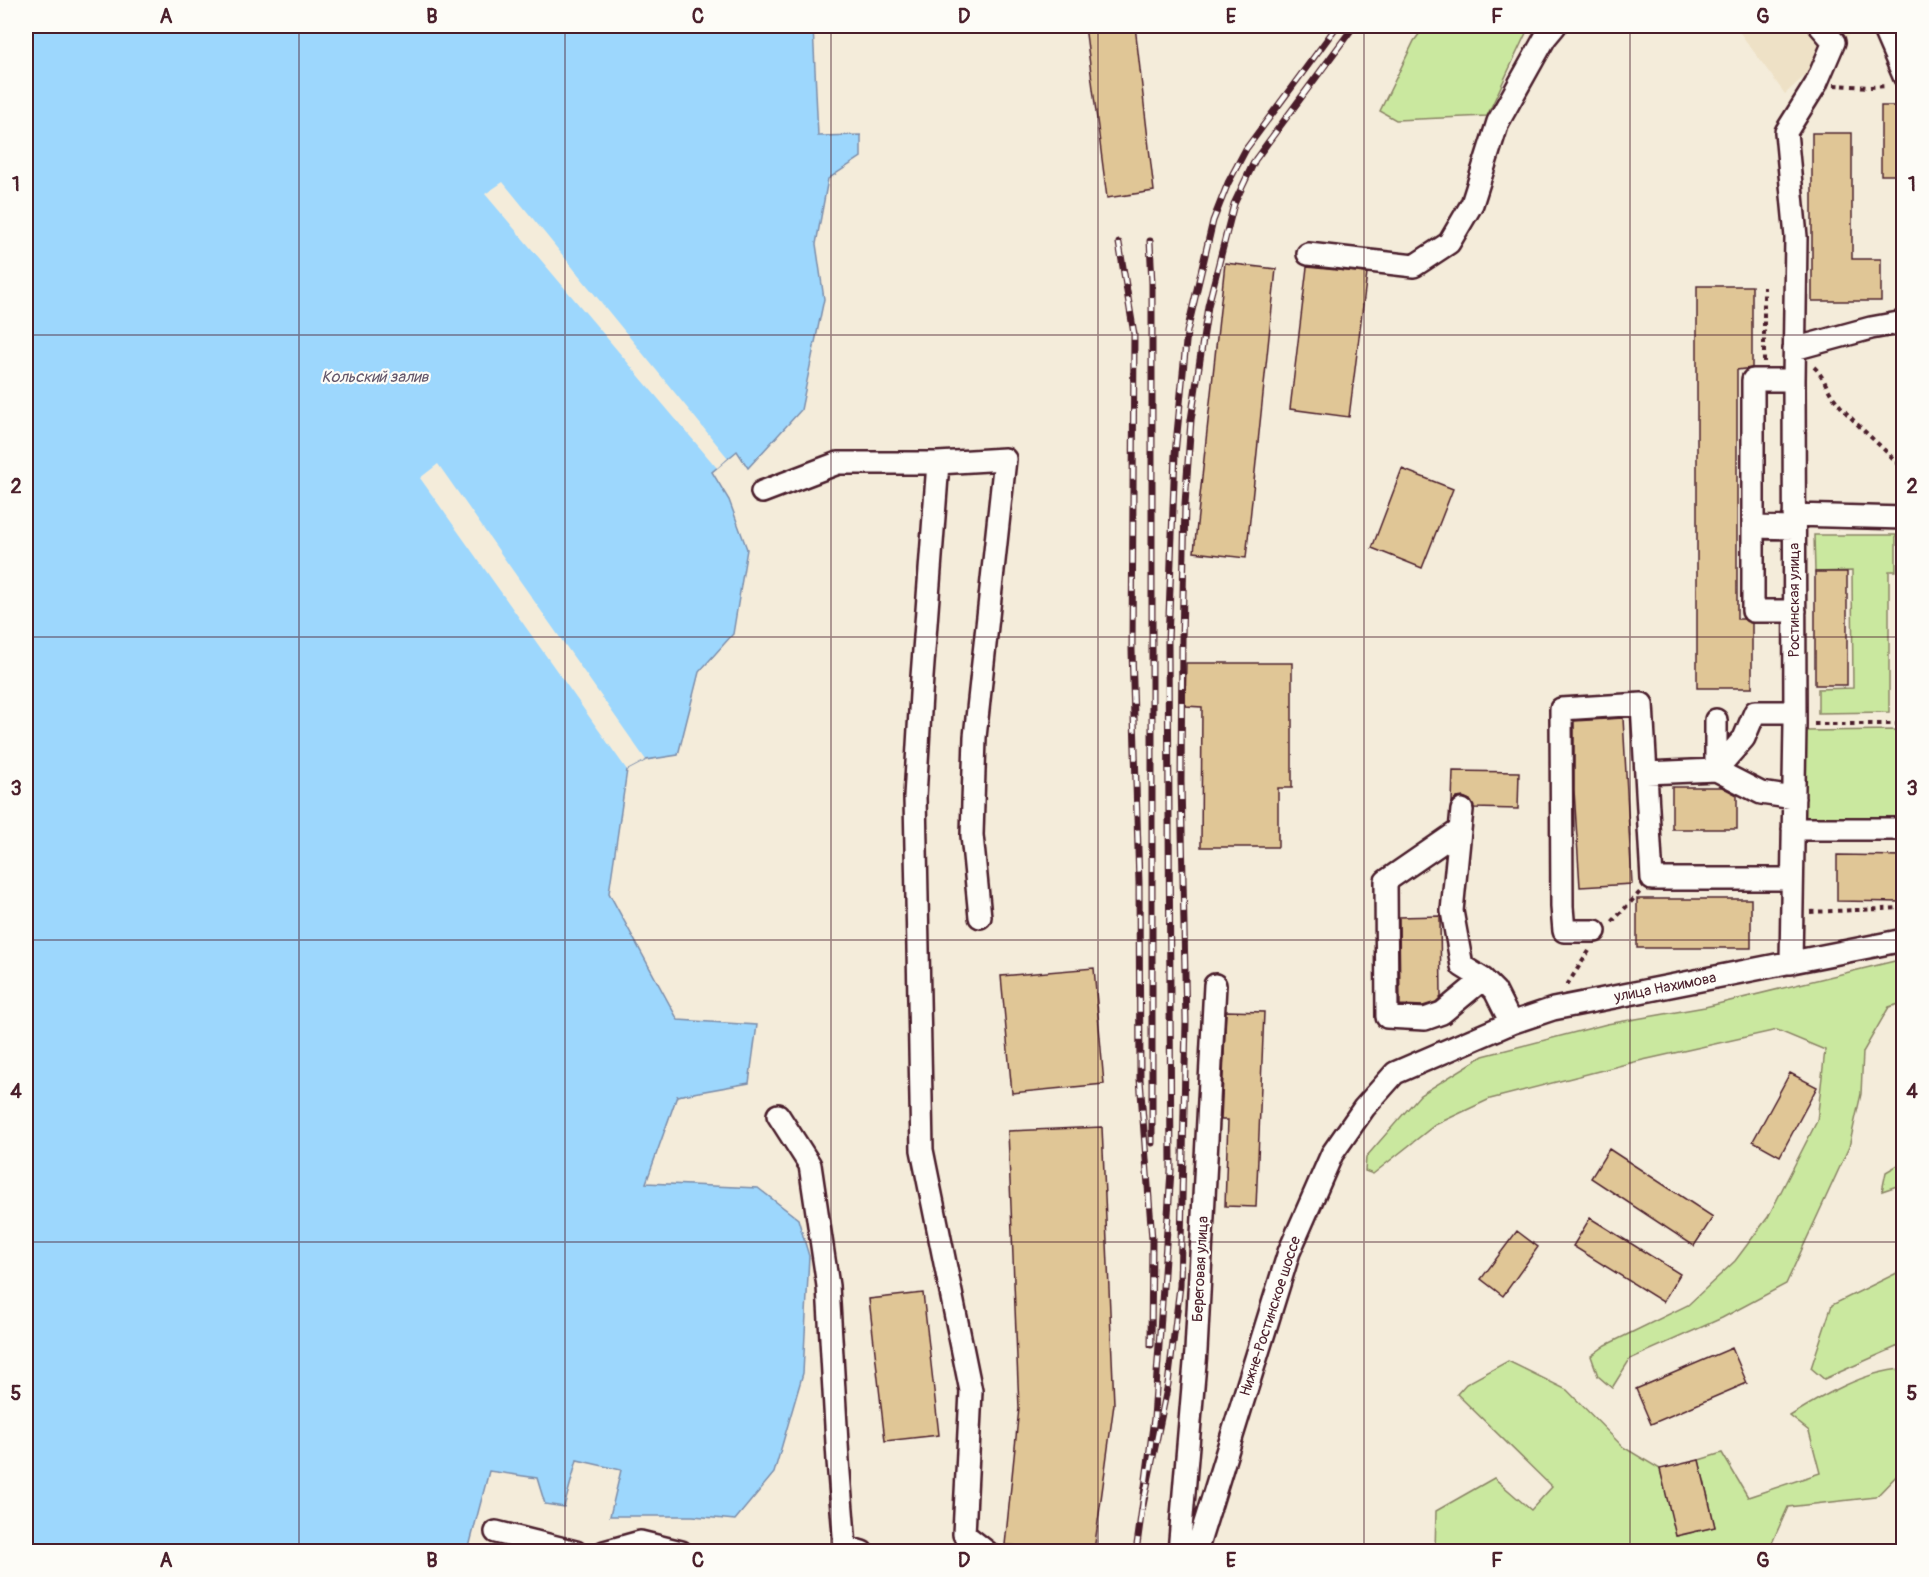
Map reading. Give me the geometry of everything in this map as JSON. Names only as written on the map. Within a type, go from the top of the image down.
[{"type":"street","points":[[1308,254],[1414,266],[1449,243],[1472,204],[1498,122],[1545,38],[1555,26]]},
{"type":"street","name":"Ростинская улица","points":[[1791,963],[1795,718],[1796,237],[1786,132],[1816,84],[1834,42],[1820,26]]},
{"type":"street","points":[[1888,26],[1885,32],[1898,80]]},
{"type":"street","points":[[1796,349],[1871,328],[1904,322]]},
{"type":"street","points":[[1794,380],[1753,380],[1753,611],[1795,611]]},
{"type":"street","points":[[762,492],[838,463],[938,463],[1005,459],[975,737],[972,835],[980,917]]},
{"type":"street","points":[[938,463],[915,796],[922,1150],[971,1391],[964,1534],[987,1551]]},
{"type":"street","points":[[1753,527],[1794,522],[1904,518]]},
{"type":"street","points":[[1599,934],[1564,931],[1561,709],[1642,704],[1652,879],[1792,879]]},
{"type":"street","points":[[1716,770],[1744,738],[1755,712],[1795,718]]},
{"type":"street","points":[[1716,720],[1716,770]]},
{"type":"street","points":[[1646,773],[1716,770],[1761,793],[1794,798]]},
{"type":"street","points":[[1483,979],[1442,1012],[1425,1019],[1387,1017],[1386,881],[1461,820],[1452,911],[1462,966],[1483,979],[1494,992],[1511,1023]]},
{"type":"street","points":[[1793,829],[1904,829]]},
{"type":"street","name":"улица Нахимова","points":[[1434,1056],[1511,1023],[1553,1009],[1904,940]]},
{"type":"street","name":"Береговая улица","points":[[1179,1551],[1196,1351],[1215,985]]},
{"type":"street","name":"Нижне-Ростинское шоссе","points":[[1196,1551],[1289,1252],[1332,1154],[1364,1108],[1395,1073],[1434,1056]]},
{"type":"street","points":[[778,1115],[810,1165],[828,1286],[845,1547],[862,1551]]},
{"type":"street","points":[[496,1532],[576,1551]]},
{"type":"street","points":[[604,1551],[640,1542],[681,1551]]},
{"type":"path","points":[[1816,84],[1868,87],[1898,80]]},
{"type":"path","points":[[1796,349],[1820,372],[1833,398],[1861,429],[1904,470]]},
{"type":"path","points":[[1795,718],[1904,724]]},
{"type":"path","points":[[1553,1009],[1599,934],[1652,879]]},
{"type":"path","points":[[1791,913],[1904,908]]},
{"type":"shaded area","points":[[1735,26],[1859,26],[1785,94]]},
{"type":"green space","points":[[1425,26],[1532,26],[1527,31],[1487,116],[1396,120],[1380,111],[1414,41]]},
{"type":"green space","points":[[1814,535],[1896,535],[1896,571],[1889,571],[1889,712],[1818,713],[1818,689],[1853,688],[1852,571],[1815,572]]},
{"type":"green space","points":[[1903,730],[1903,824],[1803,824],[1801,731]]},
{"type":"green space","points":[[1903,959],[1903,1003],[1889,1007],[1863,1052],[1861,1094],[1849,1147],[1786,1284],[1722,1318],[1630,1359],[1612,1388],[1598,1376],[1591,1356],[1606,1345],[1688,1305],[1735,1261],[1768,1217],[1817,1121],[1825,1050],[1777,1030],[1634,1062],[1490,1099],[1435,1125],[1373,1174],[1365,1171],[1366,1157],[1420,1095],[1483,1056],[1607,1024],[1705,1007]]},
{"type":"green space","points":[[1903,1162],[1903,1184],[1882,1191],[1886,1172]]},
{"type":"green space","points":[[1903,1270],[1903,1344],[1824,1379],[1811,1368],[1832,1305]]},
{"type":"green space","points":[[1508,1361],[1567,1390],[1623,1447],[1660,1469],[1677,1536],[1715,1527],[1699,1460],[1722,1453],[1748,1497],[1820,1473],[1809,1431],[1790,1416],[1859,1379],[1903,1369],[1903,1469],[1876,1497],[1788,1507],[1772,1543],[1771,1551],[1435,1552],[1436,1511],[1494,1478],[1531,1510],[1552,1487],[1457,1394],[1466,1384]]},
{"type":"water","name":"Кольский залив","points":[[26,26],[813,26],[818,136],[861,135],[861,157],[828,179],[816,244],[824,299],[801,410],[748,468],[737,451],[712,472],[729,500],[747,549],[733,634],[699,672],[678,755],[646,760],[627,770],[609,893],[678,1020],[757,1025],[749,1083],[677,1096],[646,1183],[758,1188],[798,1219],[809,1256],[803,1373],[774,1473],[735,1520],[693,1516],[610,1516],[621,1470],[577,1460],[564,1507],[545,1504],[537,1478],[489,1471],[468,1551],[26,1552]]},
{"type":"pier","points":[[503,182],[728,458],[717,468],[485,194]]},
{"type":"pier","points":[[438,464],[646,760],[627,770],[420,478]]},
{"type":"building","points":[[1085,26],[1135,26],[1154,191],[1107,198]]},
{"type":"building","points":[[1881,106],[1904,106],[1904,175],[1881,175]]},
{"type":"building","points":[[1812,133],[1852,133],[1852,259],[1881,259],[1881,301],[1812,301]]},
{"type":"building","points":[[1225,263],[1276,269],[1246,558],[1194,552]]},
{"type":"building","points":[[1307,267],[1367,273],[1349,417],[1290,409]]},
{"type":"building","points":[[1697,286],[1752,286],[1752,368],[1737,370],[1737,619],[1744,619],[1752,623],[1752,688],[1697,688]]},
{"type":"building","points":[[1402,469],[1453,489],[1422,568],[1372,548]]},
{"type":"building","points":[[1815,572],[1847,572],[1847,685],[1815,685]]},
{"type":"building","points":[[1186,663],[1292,663],[1292,788],[1278,788],[1278,847],[1201,847],[1202,707],[1185,706]]},
{"type":"building","points":[[1623,718],[1632,884],[1580,887],[1574,790],[1574,721]]},
{"type":"building","points":[[1453,771],[1519,772],[1518,809],[1474,808],[1470,800],[1463,797],[1452,802]]},
{"type":"building","points":[[1672,787],[1722,787],[1737,795],[1737,829],[1672,829]]},
{"type":"building","points":[[1837,855],[1904,856],[1904,902],[1837,901]]},
{"type":"building","points":[[1637,899],[1751,899],[1751,948],[1637,948]]},
{"type":"building","points":[[1440,916],[1441,997],[1436,1002],[1423,1006],[1400,1005],[1399,917]]},
{"type":"building","points":[[1094,968],[1104,1084],[1012,1093],[1001,976]]},
{"type":"building","points":[[1226,1011],[1264,1012],[1256,1207],[1225,1206],[1228,1120],[1221,1120]]},
{"type":"building","points":[[1790,1073],[1817,1087],[1780,1156],[1753,1141]]},
{"type":"building","points":[[1102,1127],[1114,1404],[1094,1551],[1005,1545],[1019,1408],[1008,1131]]},
{"type":"building","points":[[1609,1149],[1713,1217],[1694,1246],[1591,1178]]},
{"type":"building","points":[[1590,1218],[1680,1274],[1663,1302],[1573,1246]]},
{"type":"building","points":[[1517,1231],[1538,1247],[1503,1296],[1481,1279]]},
{"type":"building","points":[[923,1293],[939,1435],[885,1441],[869,1299]]},
{"type":"building","points":[[1732,1348],[1747,1383],[1651,1424],[1636,1389]]},
{"type":"building","points":[[1699,1460],[1715,1527],[1676,1536],[1660,1469]]},
{"type":"railway","points":[[1337,26],[1246,149],[1228,183],[1213,221],[1187,332],[1175,454],[1168,642],[1171,1171],[1154,1418],[1142,1510],[1168,1384],[1180,1286],[1186,1022],[1181,782],[1182,640],[1185,504],[1191,420],[1208,306],[1234,204],[1255,160],[1354,26]]},
{"type":"railway","points":[[1150,241],[1152,284],[1152,1143]]},
{"type":"railway","points":[[1119,243],[1134,334],[1132,650],[1139,883],[1140,1079],[1152,1239],[1151,1345]]},
{"type":"railway","points":[[1136,1552],[1143,1501]]}]
